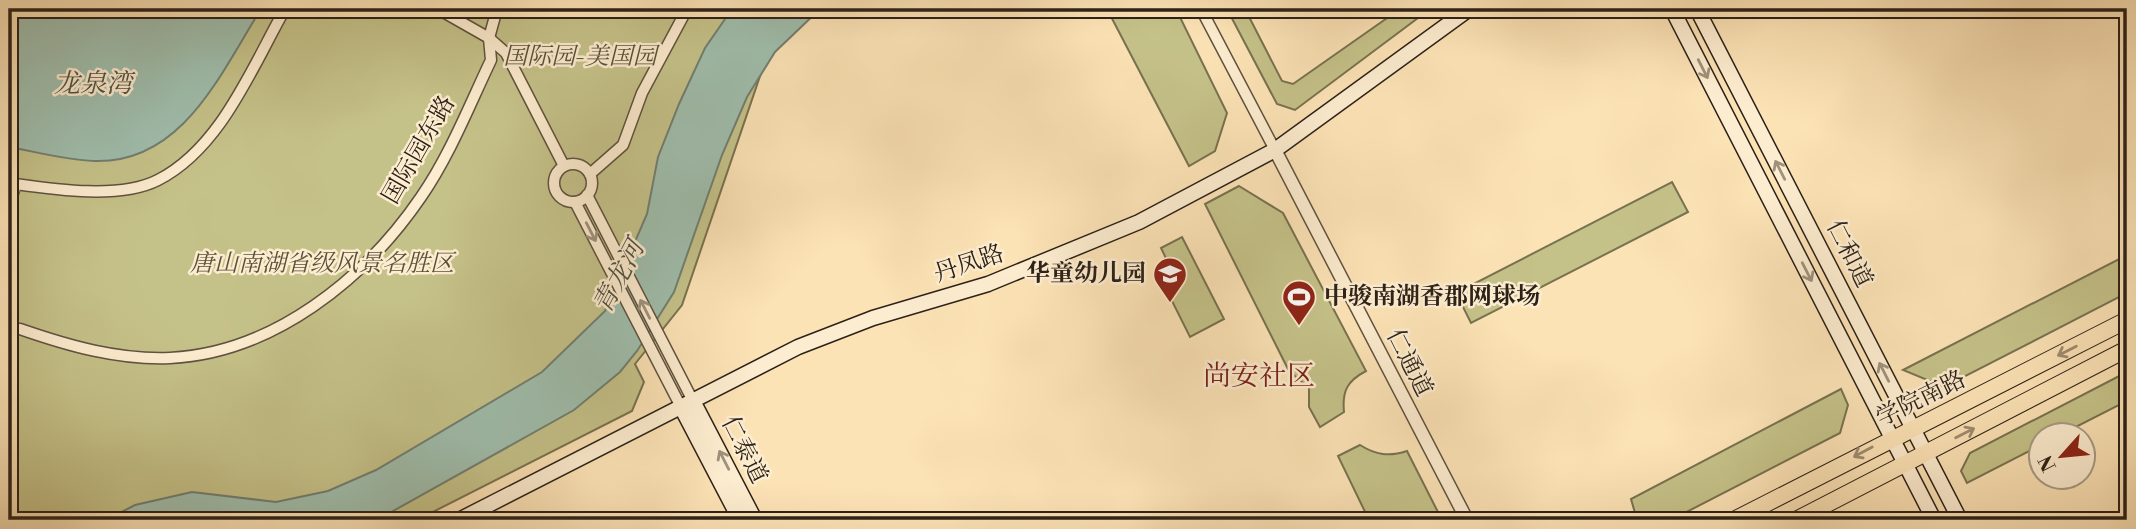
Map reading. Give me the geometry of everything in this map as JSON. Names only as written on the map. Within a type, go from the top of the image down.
[{"type":"main road","name":"丹凤路","points":[[459,520],[798,347],[839,329],[988,284],[1087,246],[1139,222],[1275,150],[1469,9]]},
{"type":"main road","name":"仁和道","points":[[1672,9],[1934,520]]},
{"type":"main road","name":"仁和道","points":[[1697,9],[1960,520]]},
{"type":"main road","name":"学院南路","points":[[1734,520],[2127,320]]},
{"type":"main road","name":"学院南路","points":[[1796,520],[2127,349]]},
{"type":"main road","name":"仁泰道","points":[[687,404],[740,520]]},
{"type":"main road","name":"仁泰道","points":[[687,404],[755,520]]},
{"type":"street","points":[[9,211],[13,184],[117,190],[158,180],[191,156],[216,128],[285,9]]},
{"type":"street","points":[[439,9],[489,38],[506,53],[565,166]]},
{"type":"street","name":"国际园东路","points":[[20,329],[68,346],[108,354],[171,358],[226,349],[287,323],[358,270],[422,196],[491,60],[489,38],[497,9]]},
{"type":"street","points":[[590,174],[623,145],[642,93],[687,9]]},
{"type":"street","points":[[1200,9],[1275,150]]},
{"type":"street","name":"仁通道","points":[[1275,150],[1467,520]]},
{"type":"street","points":[[565,166],[582,166],[590,174],[592,185],[587,195],[575,202],[564,200],[555,186],[556,174],[565,166]]},
{"type":"street","points":[[587,195],[675,366],[687,404]]},
{"type":"street","points":[[575,202],[663,373],[687,404]]},
{"type":"street","points":[[9,322],[20,329]]},
{"type":"green space","name":"唐山南湖省级风景名胜区","points":[[9,9],[802,9],[772,41],[682,305],[635,364],[644,382],[632,411],[417,520],[9,520]]},
{"type":"green space","points":[[1107,9],[1176,9],[1227,113],[1215,151],[1189,166]]},
{"type":"green space","points":[[1227,9],[1245,9],[1282,81],[1293,84],[1400,9],[1430,9],[1295,110],[1277,104]]},
{"type":"green space","points":[[1672,182],[1688,212],[1471,323],[1456,293]]},
{"type":"green space","points":[[1239,186],[1283,213],[1366,371],[1347,387],[1344,412],[1320,427],[1309,407],[1309,388],[1289,371],[1205,204]]},
{"type":"green space","points":[[1182,237],[1224,319],[1190,337],[1162,281],[1174,275],[1161,248]]},
{"type":"green space","points":[[2127,255],[2127,293],[1944,387],[1903,370]]},
{"type":"green space","points":[[2127,372],[2127,401],[2090,420],[2034,420]]},
{"type":"green space","points":[[1841,389],[1848,405],[1840,433],[1671,520],[1637,520],[1631,499]]},
{"type":"green space","points":[[2028,423],[2028,452],[1967,483],[1961,471],[1970,453]]},
{"type":"green space","points":[[1360,445],[1383,454],[1407,451],[1442,520],[1369,520],[1338,456]]},
{"type":"water","name":"龙泉湾","points":[[9,9],[261,9],[214,86],[196,110],[175,131],[152,147],[125,158],[94,161],[9,147]]},
{"type":"water","points":[[732,9],[820,9],[775,52],[747,97],[722,155],[674,292],[637,351],[620,372],[574,410],[377,520],[106,520],[135,505],[192,492],[276,502],[328,491],[376,470],[542,372],[605,311],[647,214],[658,157],[679,104],[705,48]]},
{"type":"place","name":"华童幼儿园","points":[[1170,304]]},
{"type":"place","name":"中骏南湖香郡网球场","points":[[1299,327]]},
{"type":"district","name":"尚安社区","points":[[1259,376]]},
{"type":"park label","name":"国际园-美国园","points":[[580,57]]},
{"type":"water label","name":"青龙河","points":[[619,277]]}]
